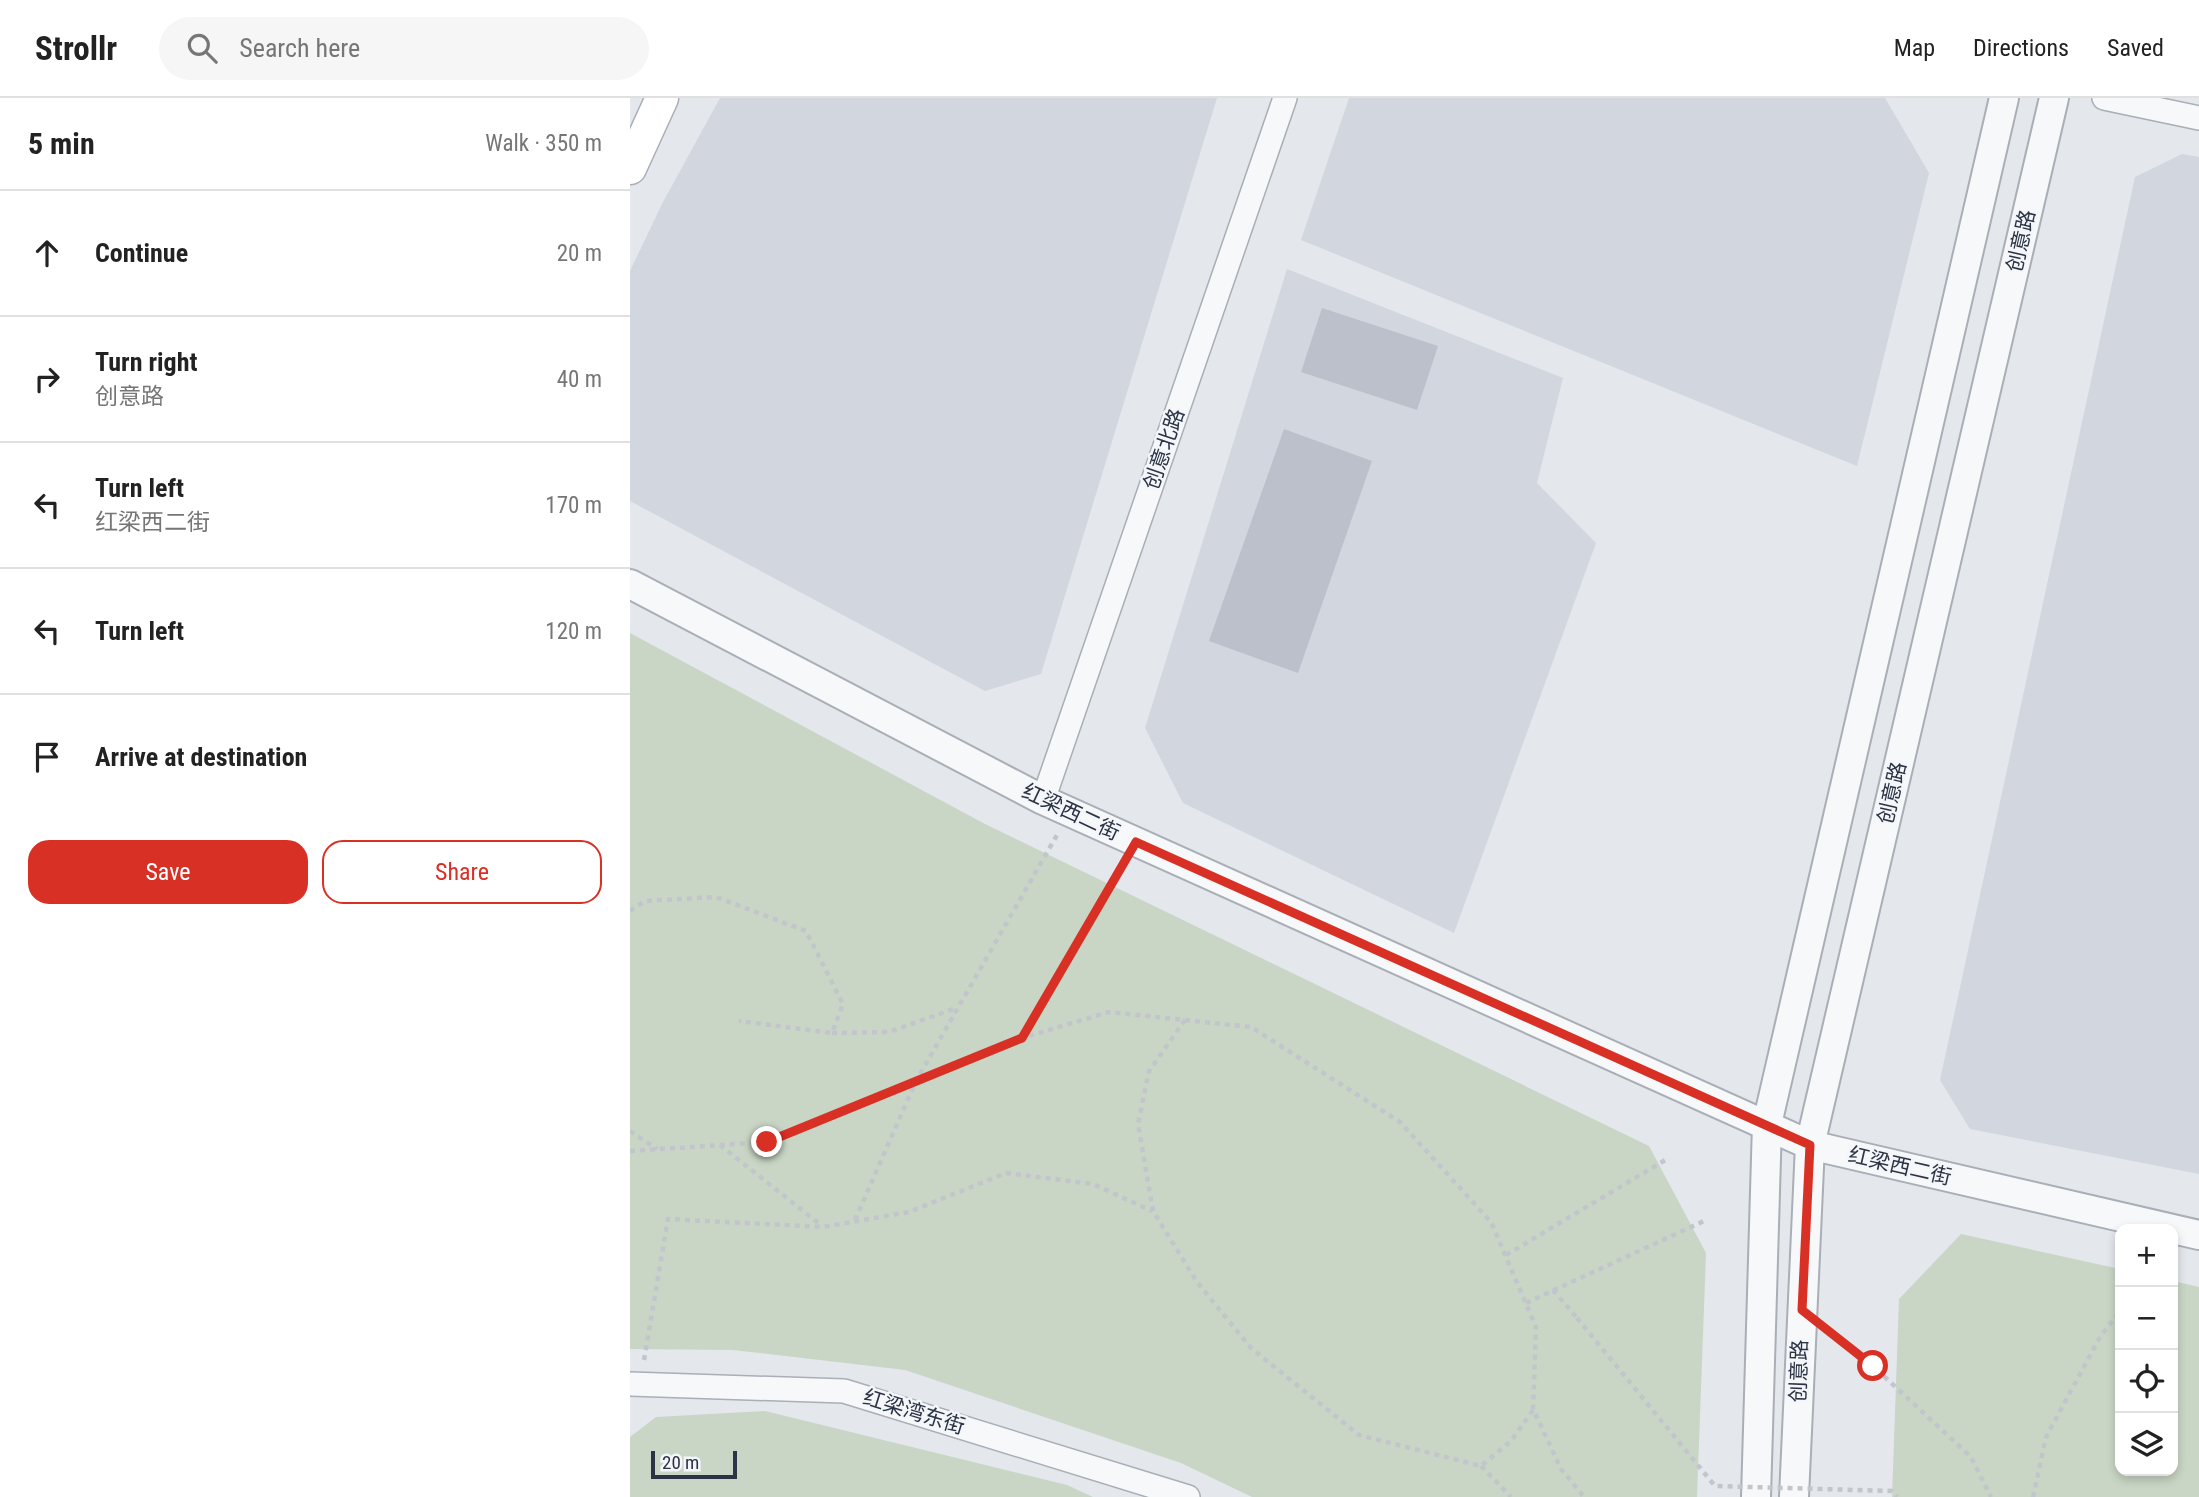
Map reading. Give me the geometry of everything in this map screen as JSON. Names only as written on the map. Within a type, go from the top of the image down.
[{"type":"main road","points":[[630,169],[662,98]]},
{"type":"street","name":"创意北路","points":[[1043,800],[1284,98]]},
{"type":"street","name":"创意路","points":[[1756,1497],[1767,1124],[2004,98]]},
{"type":"street","name":"创意路","points":[[1794,1497],[1810,1145],[2054,98]]},
{"type":"street","points":[[2104,98],[2199,118]]},
{"type":"street","name":"红梁西二街","points":[[630,584],[1043,800],[1810,1145],[2199,1235]]},
{"type":"street","name":"红梁湾东街","points":[[635,1384],[844,1391],[1188,1497]]},
{"type":"path","points":[[855,1221],[916,1081],[1069,812]]},
{"type":"path","points":[[1022,1038],[1136,842]]},
{"type":"path","points":[[630,911],[645,901],[716,897],[806,931],[843,1004],[832,1032]]},
{"type":"path","points":[[739,1021],[832,1032],[889,1032],[956,1008]]},
{"type":"path","points":[[630,1151],[767,1142],[1022,1038],[1110,1012],[1251,1027],[1400,1122],[1491,1222],[1536,1326],[1534,1409],[1561,1469],[1584,1497]]},
{"type":"path","points":[[1185,1020],[1149,1071],[1138,1124],[1153,1211],[1197,1282],[1251,1348],[1359,1435],[1481,1466],[1511,1497]]},
{"type":"path","points":[[630,1131],[657,1149]]},
{"type":"path","points":[[720,1145],[823,1227]]},
{"type":"path","points":[[1506,1255],[1667,1159]]},
{"type":"path","points":[[635,1384],[668,1219],[823,1227],[909,1212],[1006,1173],[1093,1184],[1153,1211]]},
{"type":"path","points":[[1526,1303],[1704,1221]]},
{"type":"path","points":[[1553,1290],[1715,1486],[1892,1491],[1897,1497]]},
{"type":"path","points":[[1802,1310],[1873,1366],[1970,1457],[1990,1497]]},
{"type":"path","points":[[2033,1497],[2046,1437],[2100,1337],[2115,1318]]},
{"type":"path","points":[[1481,1466],[1511,1441],[1534,1409]]},
{"type":"shaded area","points":[[720,98],[1217,98],[1041,674],[985,691],[630,501],[630,271],[663,202]]},
{"type":"shaded area","points":[[1349,98],[1885,98],[1929,173],[1857,466],[1301,240]]},
{"type":"shaded area","points":[[2182,154],[2199,157],[2199,1174],[1970,1129],[1940,1080],[2135,177]]},
{"type":"shaded area","points":[[1287,269],[1563,378],[1537,483],[1596,543],[1454,933],[1183,803],[1145,728]]},
{"type":"green space","points":[[630,633],[985,824],[1649,1146],[1706,1253],[1697,1497],[1252,1497],[1181,1463],[905,1370],[733,1350],[630,1349]]},
{"type":"green space","points":[[1961,1234],[2115,1268],[2115,1476],[2178,1476],[2178,1282],[2199,1287],[2199,1497],[1892,1497],[1899,1299]]},
{"type":"green space","points":[[765,1411],[1067,1485],[1093,1497],[630,1497],[630,1437],[656,1417]]},
{"type":"building","points":[[1322,308],[1438,346],[1417,410],[1301,372]]},
{"type":"building","points":[[1284,429],[1372,461],[1298,673],[1209,641]]},
{"type":"route","points":[[767,1142],[1022,1038],[1136,842],[1810,1145],[1802,1310],[1873,1366]]}]
